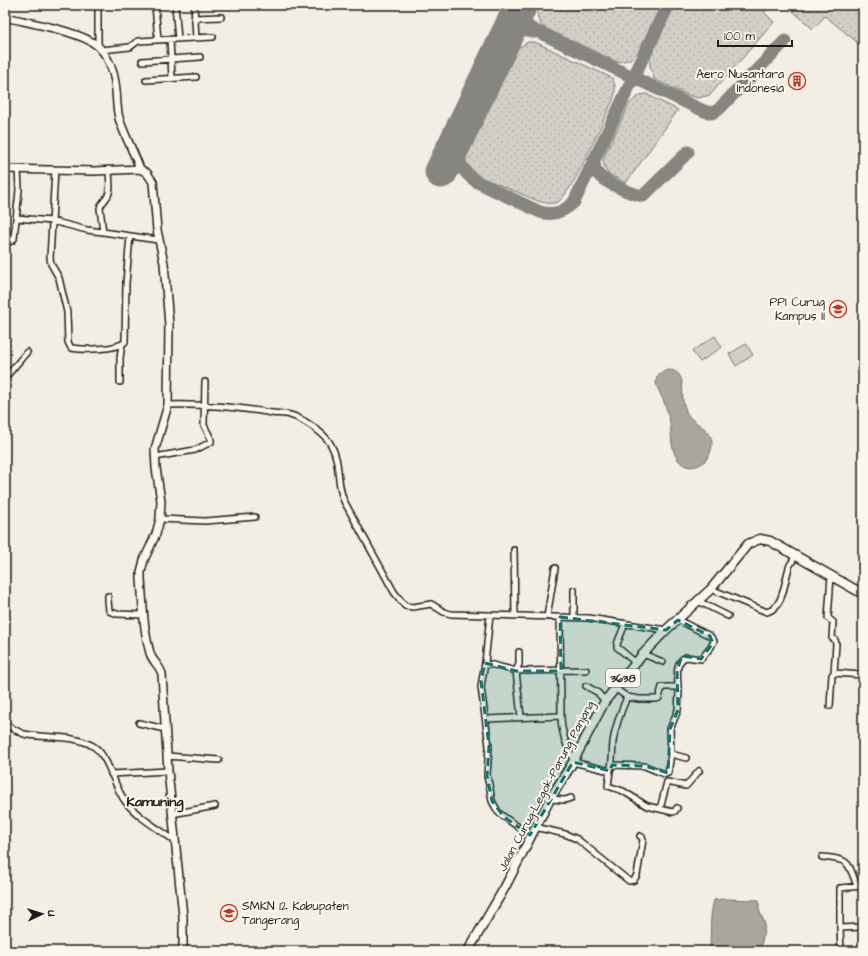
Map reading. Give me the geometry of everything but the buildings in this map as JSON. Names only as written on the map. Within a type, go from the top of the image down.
[{"type":"main road","name":"Jalan Curug–Legok–Parung Panjang","points":[[468,951],[505,887],[530,835],[550,799],[574,762],[605,701],[644,654],[666,630],[710,589],[748,544],[756,540],[770,541],[863,594]]},
{"type":"street","points":[[98,5],[100,48]]},
{"type":"street","points":[[155,5],[158,40]]},
{"type":"street","points":[[175,5],[178,39]]},
{"type":"street","points":[[194,5],[196,38]]},
{"type":"street","points":[[5,17],[67,32],[79,36],[100,48],[112,67],[116,84],[119,118],[140,169]]},
{"type":"street","points":[[194,18],[221,17]]},
{"type":"street","points":[[100,48],[130,47],[138,41],[213,37]]},
{"type":"street","points":[[170,39],[172,79]]},
{"type":"street","points":[[142,61],[200,58]]},
{"type":"street","points":[[146,80],[196,77]]},
{"type":"street","points":[[5,169],[109,171],[140,169],[148,173],[153,182],[158,240],[164,263],[169,325],[168,405],[157,441],[155,457],[160,495],[160,519],[156,534],[142,565],[141,579],[143,615],[150,654],[162,674],[168,771],[179,876],[184,951]]},
{"type":"street","points":[[5,242],[12,241],[14,239],[19,190],[18,169]]},
{"type":"street","points":[[55,170],[50,258],[59,278],[67,312],[69,346],[79,350],[89,350],[122,344]]},
{"type":"street","points":[[103,232],[100,208],[101,204],[107,198],[109,193],[109,171]]},
{"type":"street","points":[[16,218],[52,221],[87,230],[158,240]]},
{"type":"street","points":[[120,382],[120,358],[122,344],[125,341],[126,283],[130,236]]},
{"type":"street","points":[[5,378],[27,352]]},
{"type":"street","points":[[155,457],[195,450],[211,442],[204,425],[205,382]]},
{"type":"street","points":[[168,405],[205,405],[250,409],[290,415],[301,420],[323,435],[331,443],[335,452],[342,496],[394,592],[402,603],[409,607],[431,604],[444,612],[451,614],[593,618],[666,630]]},
{"type":"street","points":[[160,519],[205,520],[255,517]]},
{"type":"street","points":[[514,550],[515,616]]},
{"type":"street","points":[[710,589],[767,612],[776,606],[780,600],[790,565],[795,556]]},
{"type":"street","points":[[547,617],[554,568]]},
{"type":"street","points":[[830,706],[836,644],[835,640],[832,638],[833,622],[828,618],[831,576]]},
{"type":"street","points":[[574,590],[574,617]]},
{"type":"street","points":[[108,596],[109,611],[117,614],[143,615]]},
{"type":"street","points":[[698,601],[728,616]]},
{"type":"street","points":[[490,615],[481,688],[489,746],[487,776],[492,801],[498,812],[530,835]]},
{"type":"street","points":[[560,617],[560,721],[566,745],[574,762],[611,768],[645,766],[666,774],[669,771],[671,754],[670,729],[678,710],[679,691],[677,672],[681,661],[686,657],[701,659],[711,648],[714,640],[710,636],[678,620]]},
{"type":"street","points":[[625,624],[616,644],[617,647],[636,663]]},
{"type":"street","points":[[519,652],[519,664],[516,671],[521,717]]},
{"type":"street","points":[[644,654],[663,662]]},
{"type":"street","points":[[485,663],[516,671],[586,670]]},
{"type":"street","points":[[834,673],[863,674]]},
{"type":"street","points":[[586,686],[597,692],[605,701]]},
{"type":"street","points":[[616,689],[627,697],[657,699],[659,698],[662,687],[678,687]]},
{"type":"street","points":[[627,697],[621,710],[613,741],[608,786],[623,791],[647,806],[673,812],[677,808]]},
{"type":"street","points":[[486,719],[561,716]]},
{"type":"street","points":[[5,724],[23,734],[74,740],[89,744],[100,753],[117,789],[125,801],[139,815],[175,840]]},
{"type":"street","points":[[139,724],[165,729]]},
{"type":"street","points":[[671,754],[686,758]]},
{"type":"street","points":[[167,756],[219,760]]},
{"type":"street","points":[[111,774],[168,771]]},
{"type":"street","points":[[660,809],[667,782],[686,786],[699,771]]},
{"type":"street","points":[[550,799],[565,800],[571,798]]},
{"type":"street","points":[[172,814],[215,806]]},
{"type":"street","points":[[535,827],[565,834],[577,839],[629,881],[634,880],[637,874],[643,840],[640,836]]},
{"type":"street","points":[[822,857],[844,860],[848,864],[857,886]]},
{"type":"street","points":[[841,951],[840,888],[863,886]]},
{"type":"street","points":[[840,928],[863,928]]},
{"type":"highlighted area","points":[[560,617],[666,630],[678,620],[710,636],[713,643],[701,659],[682,656],[677,671],[678,710],[670,729],[668,773],[645,766],[612,765],[610,771],[573,762],[530,835],[504,817],[492,801],[487,776],[489,746],[481,681],[485,663],[516,671],[561,671]]},
{"type":"shaded area","points":[[539,5],[661,5],[638,52],[629,59],[617,62],[543,27],[539,22]]},
{"type":"shaded area","points":[[675,5],[771,5],[764,12],[774,22],[710,95],[698,98],[688,95],[654,79],[650,66],[650,58]]},
{"type":"shaded area","points":[[786,5],[863,5],[863,47],[825,16],[813,29]]},
{"type":"shaded area","points":[[528,42],[535,42],[612,78],[615,86],[613,100],[580,170],[565,195],[559,201],[554,203],[538,201],[476,175],[469,168],[466,161],[466,158],[518,48]]},
{"type":"shaded area","points":[[646,94],[678,110],[626,183],[608,174],[603,159],[629,104],[640,95]]},
{"type":"shaded area","points":[[715,336],[722,347],[700,362],[692,351]]},
{"type":"shaded area","points":[[746,344],[753,355],[736,366],[729,354]]},
{"type":"shaded area","points":[[667,370],[677,373],[680,377],[683,386],[683,402],[686,411],[693,420],[706,430],[711,439],[711,452],[708,458],[693,467],[682,463],[677,458],[673,450],[670,423],[665,405],[656,383],[659,374]]},
{"type":"shaded area","points":[[714,900],[759,900],[759,910],[765,924],[761,947],[764,951],[710,951],[712,907]]},
{"type":"taxiway","points":[[523,5],[523,18],[525,23],[530,28],[704,111],[712,113],[718,110],[785,41]]},
{"type":"taxiway","points":[[463,126],[457,150],[460,164],[469,176],[477,182],[540,212],[550,214],[563,211],[574,202],[668,5]]},
{"type":"taxiway","points":[[504,41],[510,33],[516,30],[524,29],[534,32]]},
{"type":"taxiway","points":[[594,162],[597,172],[606,181],[626,191],[643,196],[688,152]]},
{"type":"runway","points":[[441,172],[521,5]]},
{"type":"place","name":"Aero Nusantara Indonesia","points":[[797,81]]},
{"type":"place","name":"PPI Curug Kampus II","points":[[838,309]]},
{"type":"place","name":"SMKN 12 Kabupaten Tangerang","points":[[229,913]]},
{"type":"district","name":"Kamuning","points":[[155,801]]}]
